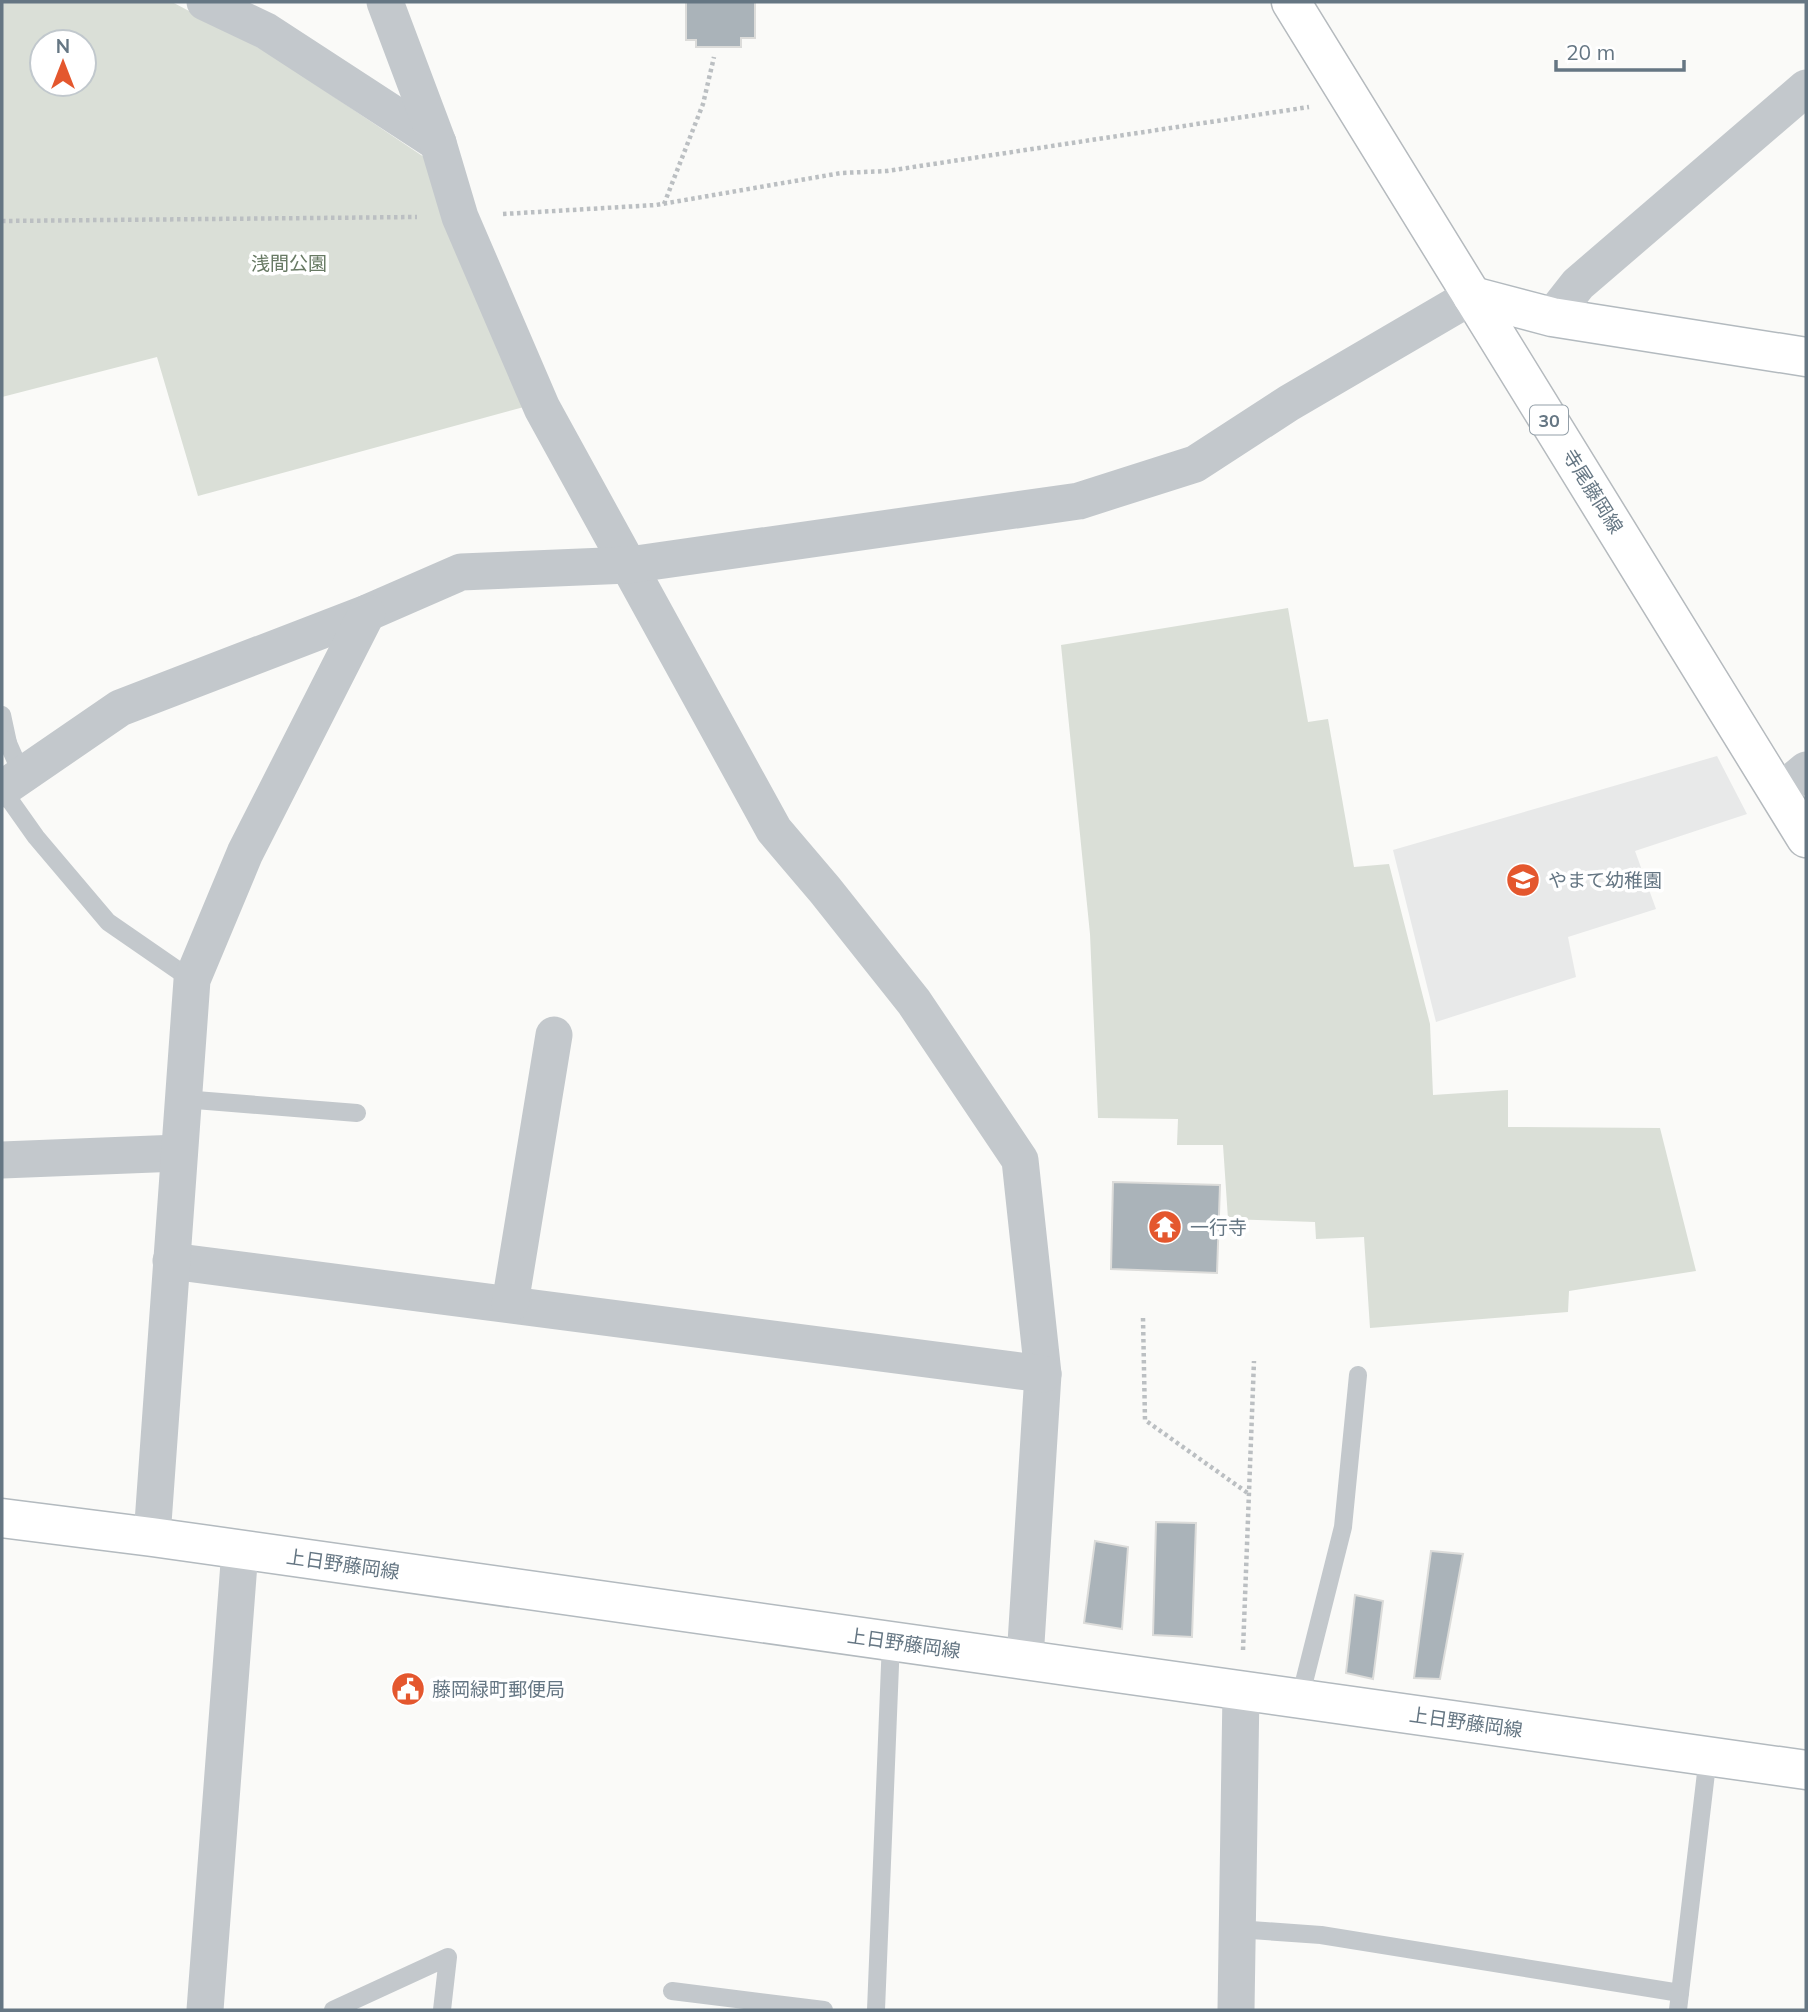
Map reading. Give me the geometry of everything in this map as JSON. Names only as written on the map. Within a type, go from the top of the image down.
[{"type":"main road","name":"寺尾藤岡線","points":[[1291,2],[1472,296],[1793,781],[1806,838]]},
{"type":"main road","points":[[1472,296],[1552,317],[1806,357]]},
{"type":"main road","name":"上日野藤岡線","points":[[2,1518],[1806,1770]]},
{"type":"street","points":[[205,2],[266,30],[438,143]]},
{"type":"street","points":[[385,2],[438,143],[460,216],[542,408],[774,830],[914,1002],[1020,1160],[1043,1374],[1025,1660]]},
{"type":"street","points":[[1552,317],[1578,284],[1806,89]]},
{"type":"street","points":[[7,767],[120,708],[367,613],[461,572],[629,565],[1079,501],[1195,464],[1290,403],[1472,296]]},
{"type":"street","points":[[152,1537],[192,980],[245,853],[367,613]]},
{"type":"street","points":[[510,1304],[554,1035]]},
{"type":"street","points":[[2,1160],[179,1153]]},
{"type":"street","points":[[171,1261],[1043,1374]]},
{"type":"street","points":[[205,2010],[240,1550]]},
{"type":"street","points":[[1236,2010],[1241,1691]]},
{"type":"lane","points":[[2,715],[7,767],[37,837],[107,922],[192,980]]},
{"type":"lane","points":[[183,1099],[357,1113]]},
{"type":"lane","points":[[1300,1698],[1343,1527],[1358,1375]]},
{"type":"lane","points":[[876,2010],[891,1641]]},
{"type":"lane","points":[[1237,1929],[1321,1935],[1679,2002],[1708,1756]]},
{"type":"lane","points":[[333,2010],[448,1957],[442,2010]]},
{"type":"lane","points":[[673,1991],[824,2010]]},
{"type":"path","points":[[664,204],[703,104],[714,57]]},
{"type":"path","points":[[2,221],[460,216],[664,204],[841,173],[887,171],[1351,100]]},
{"type":"path","points":[[1143,1318],[1144,1420],[1249,1494]]},
{"type":"path","points":[[1241,1691],[1254,1361]]},
{"type":"shaded area","name":"やまて幼稚園","points":[[1717,756],[1747,814],[1635,851],[1656,909],[1568,937],[1576,977],[1436,1022],[1393,850]]},
{"type":"green space","name":"浅間公園","points":[[2,2],[172,2],[267,52],[424,157],[524,407],[198,496],[157,357],[2,397]]},
{"type":"green space","points":[[1288,608],[1308,722],[1328,719],[1354,867],[1389,864],[1430,1024],[1433,1095],[1508,1090],[1508,1127],[1660,1128],[1696,1271],[1569,1291],[1568,1312],[1370,1328],[1364,1237],[1316,1239],[1315,1222],[1228,1219],[1223,1145],[1177,1145],[1178,1119],[1098,1118],[1090,934],[1061,645]]},
{"type":"building","points":[[686,2],[755,2],[755,38],[741,38],[741,47],[696,47],[696,40],[686,40]]},
{"type":"building","name":"一行寺","points":[[1113,1182],[1220,1185],[1217,1273],[1111,1269]]},
{"type":"building","points":[[1156,1522],[1196,1523],[1192,1637],[1153,1635]]},
{"type":"building","points":[[1095,1541],[1128,1547],[1122,1629],[1084,1623]]},
{"type":"building","points":[[1431,1551],[1463,1554],[1440,1679],[1414,1678]]},
{"type":"building","points":[[1355,1595],[1383,1601],[1373,1679],[1346,1673]]},
{"type":"place","name":"やまて幼稚園","points":[[1523,880]]},
{"type":"place","name":"一行寺","points":[[1165,1227]]},
{"type":"place","name":"藤岡緑町郵便局","points":[[408,1689]]}]
